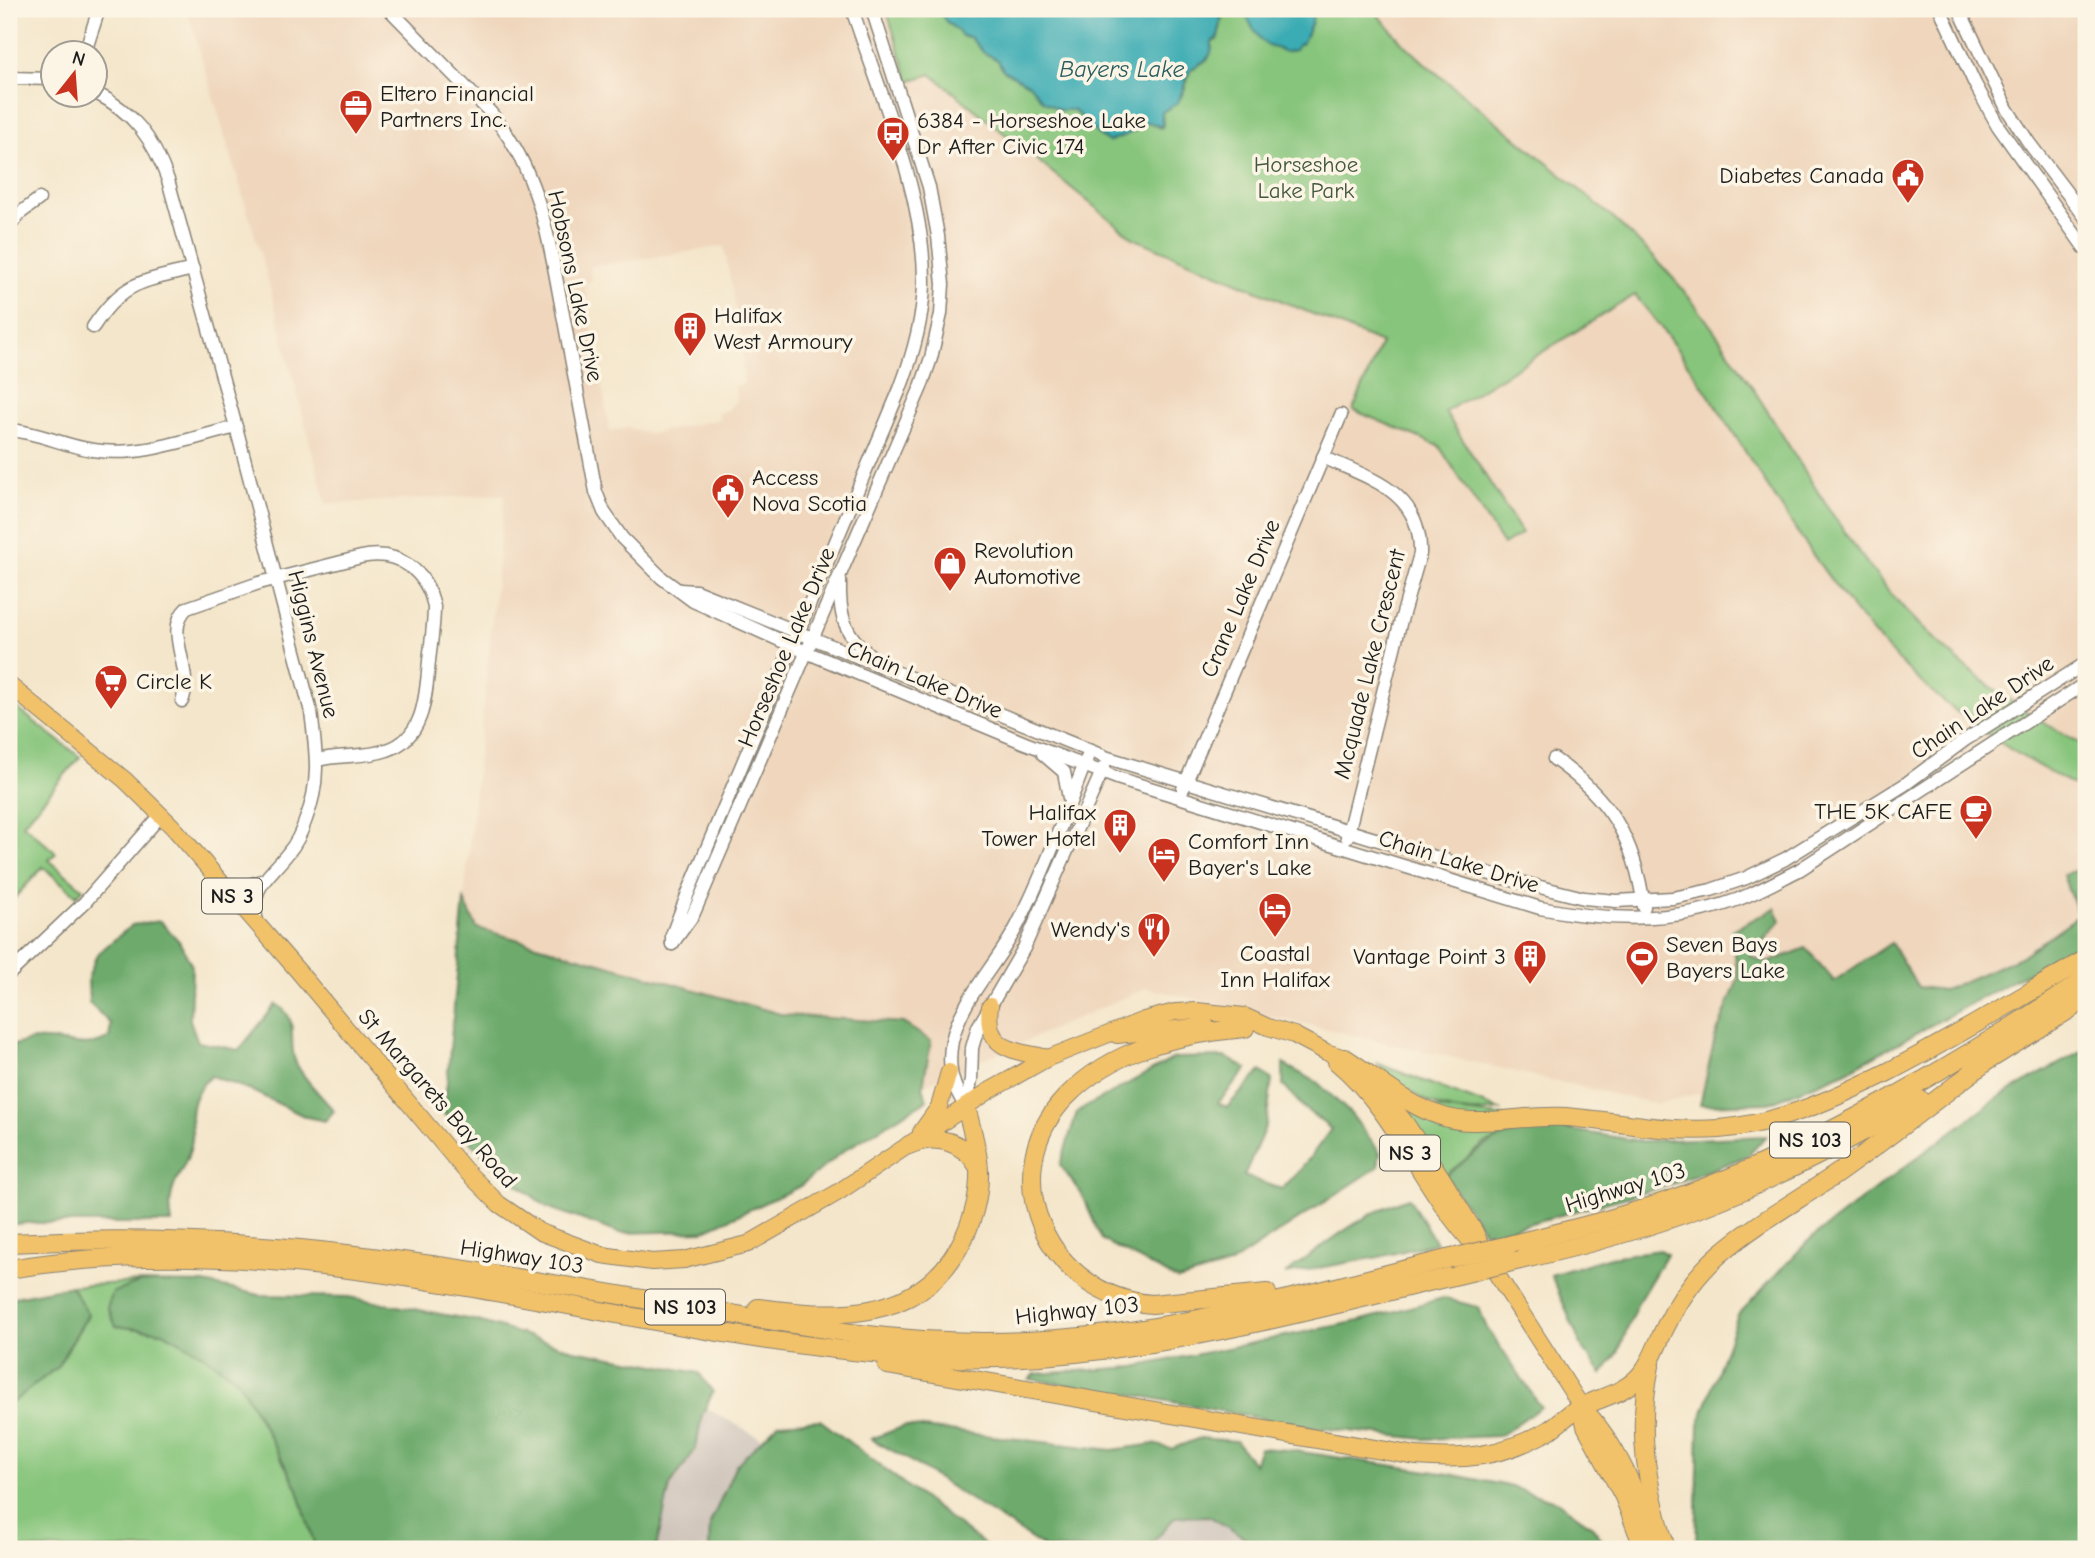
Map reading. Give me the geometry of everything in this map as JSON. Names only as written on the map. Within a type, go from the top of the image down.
[{"type":"highway","points":[[1345,1058],[1412,1103],[1453,1120],[1549,1116],[1666,1129],[1733,1127],[1799,1112],[1825,1103],[1931,1050],[2086,959]]},
{"type":"highway","name":"Highway 103","points":[[9,1243],[117,1240],[268,1246],[466,1271],[851,1333],[913,1340],[1038,1341],[1130,1331],[1208,1316],[1509,1245],[1643,1209],[1704,1188],[1764,1162],[1925,1078],[2086,979]]},
{"type":"highway","name":"Highway 103","points":[[9,1269],[122,1257],[284,1263],[373,1273],[793,1343],[879,1354],[1003,1359],[1091,1353],[1197,1336],[1520,1260],[1648,1226],[1733,1194],[1842,1143],[1982,1065],[2086,999]]},
{"type":"highway","points":[[1245,1028],[1183,1036],[1146,1046],[1100,1069],[1066,1098],[1047,1124],[1035,1160],[1034,1198],[1042,1229],[1059,1256],[1081,1279],[1109,1295],[1134,1302],[1170,1303],[1358,1281]]},
{"type":"highway","points":[[793,1343],[808,1351],[1416,1456],[1448,1459],[1478,1457],[1514,1447],[1546,1433],[1581,1406],[1602,1400],[1632,1383],[1646,1368],[1667,1323],[1690,1286],[1718,1256],[1751,1230],[1855,1161],[1982,1065]]},
{"type":"highway","points":[[466,1271],[481,1270],[774,1310],[834,1313],[876,1309],[899,1302],[930,1284],[947,1265],[961,1245],[973,1216],[979,1169],[966,1107]]},
{"type":"highway","points":[[909,1145],[929,1139],[950,1142],[968,1153],[979,1169]]},
{"type":"highway","points":[[1654,1349],[1644,1401],[1642,1436],[1647,1473],[1666,1549]]},
{"type":"main road","name":"St Margarets Bay Road","points":[[9,685],[106,763],[161,815],[475,1182],[499,1204],[540,1232],[618,1259],[652,1262],[684,1260],[733,1250],[748,1244],[837,1193],[966,1107],[1048,1058],[1144,1020],[1175,1012],[1198,1011],[1244,1016],[1345,1058],[1377,1085],[1407,1125],[1475,1232],[1487,1259],[1581,1406],[1598,1423],[1638,1499],[1657,1549]]},
{"type":"main road","points":[[989,1006],[989,1028],[1000,1045],[1018,1053],[1048,1058]]},
{"type":"main road","name":"St Margarets Bay Road","points":[[1111,1035],[1202,1026],[1268,1027]]},
{"type":"main road","name":"St Margarets Bay Road","points":[[1326,1052],[1371,1096],[1465,1235],[1487,1259]]},
{"type":"main road","points":[[909,1145],[939,1108],[949,1072]]},
{"type":"main road","name":"St Margarets Bay Road","points":[[1581,1406],[1585,1426],[1619,1488],[1643,1549]]},
{"type":"street","points":[[90,38],[99,9]]},
{"type":"street","name":"Hobsons Lake Drive","points":[[390,9],[490,112],[509,136],[527,168],[545,220],[600,502],[612,525],[655,573],[693,601],[792,645]]},
{"type":"street","name":"Horseshoe Lake Drive","points":[[852,9],[911,188],[920,235],[924,284],[919,323],[912,356],[702,859],[672,935],[672,944],[694,915],[841,573],[931,358],[941,314],[943,284],[929,187],[872,9]]},
{"type":"street","points":[[1940,9],[1998,126],[2086,250]]},
{"type":"street","points":[[1959,9],[2007,109],[2029,143],[2086,218]]},
{"type":"street","points":[[9,78],[38,79]]},
{"type":"street","points":[[93,327],[110,303],[127,289],[193,269],[168,180],[155,145],[126,113],[108,101]]},
{"type":"street","points":[[9,227],[19,214],[39,199]]},
{"type":"street","name":"Higgins Avenue","points":[[193,269],[311,712],[317,760],[317,782],[306,821],[291,850],[264,880],[255,900],[254,911],[258,926]]},
{"type":"street","name":"Crane Lake Drive","points":[[1180,797],[1341,415]]},
{"type":"street","points":[[9,430],[35,434],[91,450],[122,452],[143,450],[236,427]]},
{"type":"street","name":"Mcquade Lake Crescent","points":[[1323,457],[1396,493],[1413,516],[1420,544],[1420,554],[1347,830],[1346,848]]},
{"type":"street","points":[[861,481],[877,488]]},
{"type":"street","points":[[182,701],[187,681],[176,630],[183,611],[195,603],[361,557],[386,555],[396,558],[415,569],[428,585],[432,595],[434,615],[421,714],[415,727],[400,743],[387,750],[362,756],[317,760]]},
{"type":"street","points":[[841,573],[840,609],[845,625],[853,640],[883,665]]},
{"type":"street","name":"Hobsons Lake Drive","points":[[679,590],[696,591],[798,631]]},
{"type":"street","name":"Chain Lake Drive","points":[[798,631],[1108,758],[1550,891],[1584,898],[1643,901],[1711,890],[1746,878],[1785,859],[1904,785],[1965,740],[2086,663]]},
{"type":"street","name":"Chain Lake Drive","points":[[792,645],[1025,743],[1102,772],[1540,908],[1597,918],[1645,918],[1717,907],[1750,895],[1799,870],[2086,683]]},
{"type":"street","points":[[958,715],[965,699]]},
{"type":"street","points":[[1025,743],[1058,764],[1068,782],[1070,802]]},
{"type":"street","points":[[966,1107],[957,1094],[949,1072],[951,1045],[959,1018],[1018,924],[1091,751]]},
{"type":"street","points":[[966,1107],[975,1038],[989,1006],[1024,948],[1108,758]]},
{"type":"street","points":[[1554,759],[1590,787],[1614,815],[1633,856],[1645,918]]},
{"type":"street","name":"Horseshoe Lake Drive","points":[[738,776],[751,781]]},
{"type":"street","points":[[9,974],[85,902],[161,815]]},
{"type":"street","points":[[702,859],[715,865]]},
{"type":"street","points":[[221,884],[246,886],[264,880]]},
{"type":"shaded area","points":[[187,9],[886,9],[909,81],[931,74],[1133,238],[1381,343],[1353,410],[1439,446],[1503,545],[1441,412],[1633,290],[1684,357],[1854,611],[1879,639],[1925,685],[1975,725],[2033,763],[2086,791],[2086,866],[2063,876],[2078,916],[2020,957],[1944,990],[1834,982],[1806,948],[1767,963],[1750,956],[1781,920],[1774,908],[1732,931],[1738,979],[1715,1038],[1703,1092],[1657,1104],[1146,988],[923,1086],[931,1041],[903,1023],[784,1015],[477,928],[464,900],[505,494],[326,504],[266,273]],"holes":[[[724,246],[742,344],[744,384],[735,386],[736,400],[728,410],[718,413],[719,419],[651,434],[628,428],[610,431],[594,341],[602,339],[600,331],[592,332],[585,284],[592,280],[589,267]]]},
{"type":"shaded area","points":[[1373,9],[2086,9],[2086,746],[2039,720],[1997,692],[1918,623],[1864,558],[1717,335],[1665,269],[1603,208],[1417,56]]},
{"type":"shaded area","points":[[705,1408],[763,1439],[736,1465],[710,1524],[709,1549],[656,1549],[670,1486],[696,1448]]},
{"type":"shaded area","points":[[1209,1516],[1264,1549],[1147,1549],[1175,1517]]},
{"type":"green space","name":"Horseshoe Lake Park","points":[[886,9],[935,9],[941,12],[948,24],[958,28],[964,37],[970,37],[983,52],[998,60],[1003,70],[1030,85],[1042,100],[1074,110],[1107,141],[1131,133],[1148,122],[1160,128],[1163,125],[1162,112],[1182,95],[1190,70],[1209,57],[1212,42],[1217,40],[1223,9],[1242,9],[1262,40],[1281,50],[1302,43],[1311,23],[1309,9],[1373,9],[1428,66],[1586,195],[1676,281],[1743,372],[1836,520],[1888,590],[1932,637],[1980,678],[2031,714],[2086,746],[2086,791],[2019,755],[1957,712],[1900,662],[1874,634],[1822,567],[1692,370],[1635,295],[1445,412],[1522,533],[1503,545],[1439,446],[1353,410],[1381,343],[1133,238],[931,74],[909,81]]},
{"type":"green space","points":[[9,702],[80,757],[23,824],[56,853],[49,860],[83,889],[77,896],[43,867],[9,904]]},
{"type":"green space","points":[[2086,866],[2086,941],[1843,1073],[1769,1103],[1700,1105],[1715,1038],[1738,979],[1732,930],[1775,908],[1781,920],[1750,956],[1767,963],[1806,948],[1834,981],[1891,943],[1918,987],[1944,990],[2020,957],[2078,916],[2063,875]]},
{"type":"green space","points":[[464,900],[477,928],[784,1015],[903,1023],[931,1041],[923,1086],[927,1100],[845,1150],[799,1187],[703,1231],[619,1233],[547,1207],[493,1166],[444,1114]]},
{"type":"green space","points":[[160,921],[179,941],[192,966],[190,1020],[198,1042],[239,1050],[276,1004],[289,1017],[293,1055],[299,1069],[334,1111],[325,1121],[306,1117],[248,1089],[211,1076],[199,1089],[192,1105],[192,1140],[186,1162],[173,1188],[170,1209],[172,1223],[9,1225],[9,1047],[37,1040],[82,1045],[109,1038],[111,1024],[89,1003],[88,978],[97,954],[132,925]]},
{"type":"green space","points":[[2086,1049],[2086,1549],[1696,1549],[1699,1424],[1738,1315],[1808,1241],[1895,1174],[2000,1096]]},
{"type":"green space","points":[[1226,1057],[1247,1069],[1218,1103],[1227,1107],[1261,1071],[1272,1080],[1266,1125],[1244,1176],[1282,1189],[1302,1168],[1331,1129],[1304,1108],[1283,1085],[1283,1064],[1317,1082],[1351,1114],[1380,1152],[1378,1167],[1229,1265],[1178,1280],[1102,1240],[1082,1195],[1060,1165],[1077,1112],[1174,1058]]},
{"type":"green space","points":[[1376,1063],[1500,1110],[1463,1112],[1432,1104],[1404,1087]]},
{"type":"green space","points":[[1400,1104],[1537,1121],[1574,1129],[1545,1126],[1484,1144],[1445,1176]]},
{"type":"green space","points":[[1545,1126],[1641,1141],[1766,1136],[1748,1156],[1667,1186],[1487,1235],[1445,1176],[1490,1142]]},
{"type":"green space","points":[[1409,1198],[1436,1243],[1379,1257],[1285,1274],[1360,1221]]},
{"type":"green space","points":[[1659,1250],[1667,1254],[1637,1304],[1618,1353],[1602,1374],[1583,1350],[1551,1275],[1610,1257]]},
{"type":"green space","points":[[142,1282],[113,1293],[116,1326],[163,1332],[199,1352],[238,1380],[297,1487],[316,1549],[9,1549],[9,1405],[57,1367],[88,1315],[71,1286]]},
{"type":"green space","points":[[142,1282],[204,1283],[260,1295],[349,1297],[478,1321],[574,1350],[699,1373],[713,1392],[702,1415],[696,1448],[670,1486],[656,1549],[316,1549],[297,1487],[238,1380],[199,1352],[163,1332],[116,1326],[107,1308],[113,1292]]},
{"type":"green space","points":[[71,1286],[88,1314],[57,1367],[9,1405],[9,1298]]},
{"type":"green space","points":[[1443,1298],[1478,1307],[1487,1328],[1541,1407],[1499,1436],[1424,1439],[1301,1426],[1030,1379],[1035,1374],[1134,1367],[1359,1321]]},
{"type":"green space","points":[[820,1420],[990,1549],[709,1549],[710,1524],[736,1465],[779,1423]]},
{"type":"green space","points":[[905,1426],[1112,1450],[1154,1444],[1171,1449],[1200,1438],[1236,1441],[1254,1464],[1260,1448],[1449,1474],[1509,1486],[1558,1502],[1591,1525],[1609,1549],[1264,1549],[1209,1516],[1175,1517],[1147,1549],[1047,1549],[904,1457],[871,1439]]},
{"type":"water","name":"Bayers Lake","points":[[935,9],[1223,9],[1218,37],[1212,42],[1209,57],[1190,70],[1178,103],[1162,112],[1162,127],[1148,122],[1109,142],[1096,133],[1074,110],[1060,110],[1043,101],[1030,85],[1003,70],[998,60],[983,52],[970,37],[962,36]]},
{"type":"water","points":[[1242,9],[1309,9],[1313,11],[1312,22],[1302,44],[1295,50],[1285,52],[1261,40]]},
{"type":"place","name":"Eltero Financial Partners Inc.","points":[[356,136]]},
{"type":"place","name":"6384 - Horseshoe Lake Dr After Civic 174","points":[[893,163]]},
{"type":"place","name":"Diabetes Canada","points":[[1908,205]]},
{"type":"place","name":"Halifax West Armoury","points":[[690,358]]},
{"type":"place","name":"Access Nova Scotia","points":[[728,520]]},
{"type":"place","name":"Revolution Automotive","points":[[950,593]]},
{"type":"place","name":"Circle K","points":[[111,711]]},
{"type":"place","name":"THE 5K CAFE","points":[[1976,841]]},
{"type":"place","name":"Halifax Tower Hotel","points":[[1120,855]]},
{"type":"place","name":"Comfort Inn Bayer's Lake","points":[[1164,884]]},
{"type":"place","name":"Coastal Inn Halifax","points":[[1275,939]]},
{"type":"place","name":"Wendy's","points":[[1154,959]]},
{"type":"place","name":"Vantage Point 3","points":[[1530,986]]},
{"type":"place","name":"Seven Bays Bayers Lake","points":[[1642,987]]}]
